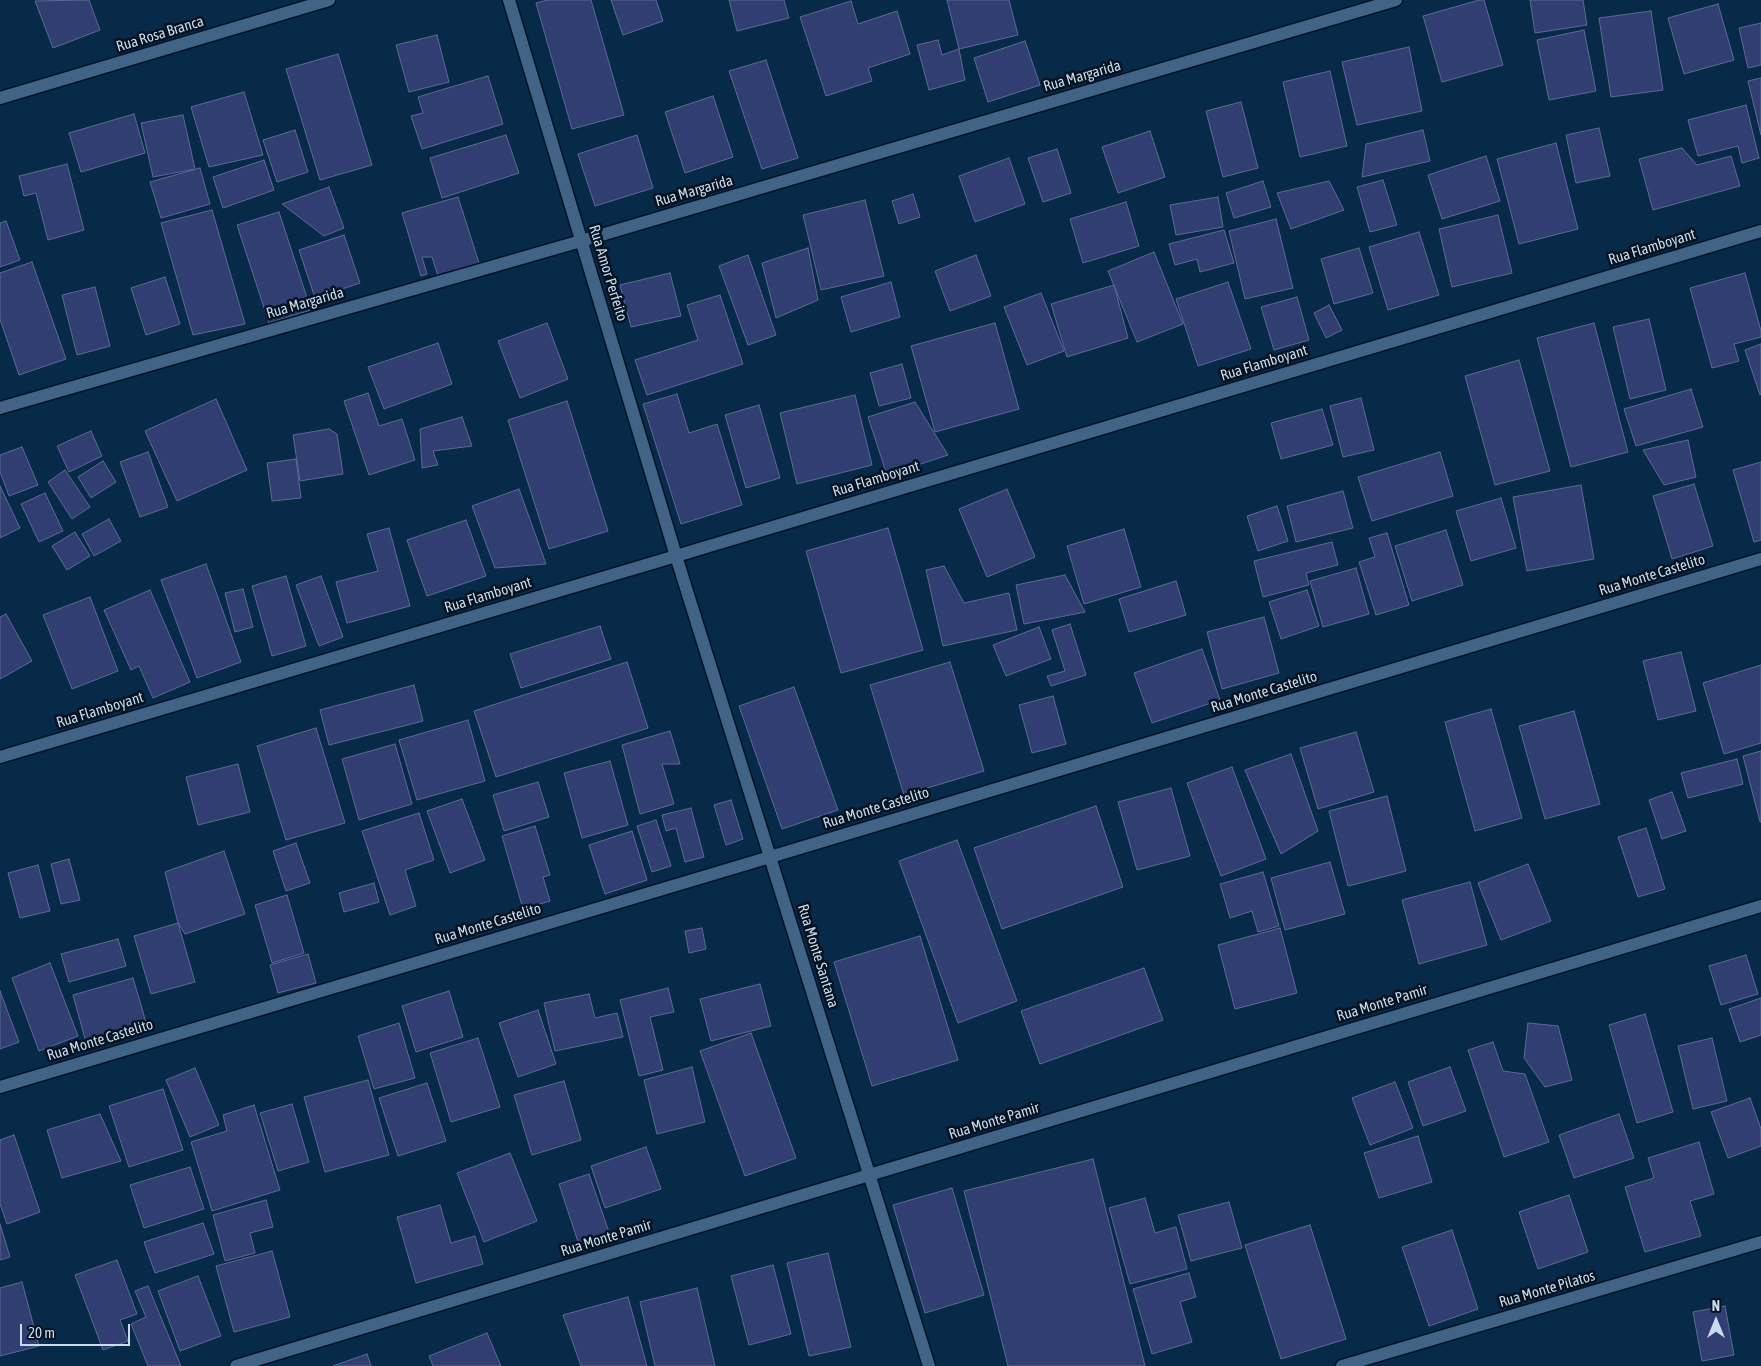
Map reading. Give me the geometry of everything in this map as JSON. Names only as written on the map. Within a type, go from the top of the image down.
[{"type":"street","name":"Rua Rosa Branca","points":[[0,98],[329,0]]},
{"type":"street","name":"Rua Amor Perfeito","points":[[509,0],[676,556]]},
{"type":"street","name":"Rua Margarida","points":[[0,408],[581,241],[1396,0]]},
{"type":"street","name":"Rua Flamboyant","points":[[0,757],[1761,231]]},
{"type":"street","name":"Rua Monte Santana","points":[[676,556],[929,1366]]},
{"type":"street","name":"Rua Monte Castelito","points":[[0,1087],[1761,560]]},
{"type":"street","name":"Rua Monte Pamir","points":[[236,1366],[1761,906]]},
{"type":"street","name":"Rua Monte Pilatos","points":[[1342,1366],[1761,1242]]},
{"type":"building","points":[[89,0],[100,30],[53,48],[35,1]]},
{"type":"building","points":[[547,0],[591,0],[624,115],[572,129],[536,3]]},
{"type":"building","points":[[611,0],[656,0],[663,21],[623,35]]},
{"type":"building","points":[[729,0],[784,0],[789,18],[737,31]]},
{"type":"building","points":[[947,0],[1009,0],[1018,35],[959,49]]},
{"type":"building","points":[[1484,0],[1503,65],[1442,82],[1423,16]]},
{"type":"building","points":[[1530,0],[1583,0],[1587,25],[1535,33]]},
{"type":"building","points":[[851,1],[858,24],[897,11],[910,54],[868,68],[872,81],[826,96],[800,17]]},
{"type":"building","points":[[1718,4],[1734,60],[1684,74],[1668,18]]},
{"type":"building","points":[[1651,11],[1663,90],[1611,97],[1599,18]]},
{"type":"building","points":[[1761,23],[1761,65],[1748,68],[1739,28]]},
{"type":"building","points":[[1584,30],[1596,91],[1549,100],[1537,40]]},
{"type":"building","points":[[437,35],[449,82],[409,92],[396,45]]},
{"type":"building","points":[[938,40],[942,55],[959,49],[965,80],[929,90],[917,45]]},
{"type":"building","points":[[1025,41],[1040,85],[988,102],[974,58]]},
{"type":"building","points":[[1409,47],[1422,111],[1357,125],[1342,62]]},
{"type":"building","points":[[338,54],[372,165],[320,180],[286,69]]},
{"type":"building","points":[[766,60],[798,158],[762,169],[729,71]]},
{"type":"building","points":[[1330,71],[1347,146],[1300,157],[1283,82]]},
{"type":"building","points":[[488,76],[503,124],[422,149],[411,116],[423,113],[418,97]]},
{"type":"building","points":[[1761,78],[1761,135],[1748,81]]},
{"type":"building","points":[[244,92],[263,155],[209,167],[191,107]]},
{"type":"building","points":[[713,96],[733,157],[685,173],[665,112]]},
{"type":"building","points":[[1241,102],[1258,168],[1223,177],[1206,111]]},
{"type":"building","points":[[1746,105],[1759,158],[1742,163],[1738,146],[1698,156],[1688,120]]},
{"type":"building","points":[[134,114],[145,153],[81,172],[69,133]]},
{"type":"building","points":[[183,115],[195,169],[153,177],[141,123]]},
{"type":"building","points":[[1599,128],[1610,176],[1576,183],[1566,135]]},
{"type":"building","points":[[295,130],[308,172],[277,182],[263,140]]},
{"type":"building","points":[[1423,130],[1430,161],[1362,177],[1366,144]]},
{"type":"building","points":[[1150,131],[1165,177],[1118,193],[1102,147]]},
{"type":"building","points":[[506,135],[519,173],[442,198],[430,158]]},
{"type":"building","points":[[637,135],[653,188],[595,206],[578,154]]},
{"type":"building","points":[[1556,143],[1578,229],[1519,244],[1497,159]]},
{"type":"building","points":[[1682,148],[1697,165],[1731,156],[1740,186],[1653,210],[1639,159]]},
{"type":"building","points":[[1057,149],[1071,193],[1043,202],[1028,158]]},
{"type":"building","points":[[1486,156],[1500,201],[1442,219],[1428,175]]},
{"type":"building","points":[[1009,158],[1025,204],[975,222],[959,176]]},
{"type":"building","points":[[264,160],[274,190],[223,208],[213,177]]},
{"type":"building","points":[[67,164],[84,230],[48,240],[36,193],[24,196],[19,176]]},
{"type":"building","points":[[200,168],[210,204],[161,218],[150,182]]},
{"type":"building","points":[[1383,180],[1397,225],[1370,232],[1357,187]]},
{"type":"building","points":[[1263,181],[1271,207],[1234,218],[1226,193]]},
{"type":"building","points":[[1329,181],[1344,210],[1291,229],[1277,193]]},
{"type":"building","points":[[329,187],[344,228],[324,236],[282,204]]},
{"type":"building","points":[[913,194],[920,217],[899,224],[892,201]]},
{"type":"building","points":[[458,197],[479,263],[438,276],[432,257],[422,257],[427,274],[421,276],[402,213]]},
{"type":"building","points":[[1218,197],[1223,227],[1176,235],[1170,205]]},
{"type":"building","points":[[865,200],[884,276],[821,290],[803,215]]},
{"type":"building","points":[[1126,202],[1139,246],[1083,263],[1070,219]]},
{"type":"building","points":[[212,210],[245,324],[193,335],[161,223]]},
{"type":"building","points":[[279,212],[311,310],[269,323],[237,225]]},
{"type":"building","points":[[1498,215],[1512,273],[1452,287],[1439,229]]},
{"type":"building","points":[[1276,219],[1293,288],[1245,299],[1229,231]]},
{"type":"building","points":[[6,221],[20,260],[0,267],[0,223]]},
{"type":"building","points":[[1224,230],[1234,263],[1200,272],[1197,259],[1175,265],[1169,244]]},
{"type":"building","points":[[1419,232],[1439,295],[1388,310],[1369,247]]},
{"type":"building","points":[[344,235],[360,283],[315,298],[299,250]]},
{"type":"building","points":[[808,248],[818,300],[776,318],[762,263]]},
{"type":"building","points":[[1359,248],[1373,293],[1334,304],[1321,259]]},
{"type":"building","points":[[1154,252],[1183,324],[1137,342],[1108,271]]},
{"type":"building","points":[[748,255],[776,335],[748,345],[719,266]]},
{"type":"building","points":[[976,255],[991,296],[950,311],[935,271]]},
{"type":"building","points":[[32,262],[66,359],[19,375],[0,319],[0,273]]},
{"type":"building","points":[[670,273],[681,316],[631,327],[620,285]]},
{"type":"building","points":[[1745,273],[1761,337],[1734,344],[1739,361],[1712,368],[1690,288]]},
{"type":"building","points":[[165,277],[180,324],[146,335],[131,288]]},
{"type":"building","points":[[891,282],[900,317],[851,332],[841,297]]},
{"type":"building","points":[[1228,282],[1251,349],[1198,366],[1176,299]]},
{"type":"building","points":[[1114,285],[1128,338],[1067,357],[1051,304]]},
{"type":"building","points":[[95,287],[110,346],[77,355],[62,295]]},
{"type":"building","points":[[1041,293],[1064,351],[1027,365],[1004,307]]},
{"type":"building","points":[[720,295],[743,364],[647,395],[635,360],[698,340],[687,305]]},
{"type":"building","points":[[1297,297],[1309,340],[1274,350],[1261,307]]},
{"type":"building","points":[[1329,305],[1342,330],[1326,338],[1314,313]]},
{"type":"building","points":[[1649,319],[1666,390],[1630,399],[1613,327]]},
{"type":"building","points":[[547,323],[568,379],[520,398],[498,341]]},
{"type":"building","points":[[995,323],[1019,409],[935,432],[911,346]]},
{"type":"building","points":[[1594,323],[1628,452],[1571,467],[1537,338]]},
{"type":"building","points":[[438,343],[452,384],[384,409],[368,367]]},
{"type":"building","points":[[1761,344],[1761,394],[1760,395],[1745,350]]},
{"type":"building","points":[[1519,360],[1550,471],[1495,485],[1465,376]]},
{"type":"building","points":[[902,364],[911,398],[879,406],[870,373]]},
{"type":"building","points":[[1691,389],[1703,427],[1636,446],[1624,409]]},
{"type":"building","points":[[368,393],[379,426],[402,419],[415,460],[369,475],[344,401]]},
{"type":"building","points":[[677,394],[689,433],[717,424],[742,505],[681,524],[643,404]]},
{"type":"building","points":[[855,395],[872,465],[797,484],[780,413]]},
{"type":"building","points":[[1361,398],[1374,450],[1343,457],[1330,406]]},
{"type":"building","points":[[216,399],[247,470],[177,501],[145,431]]},
{"type":"building","points":[[567,401],[608,531],[549,549],[508,420]]},
{"type":"building","points":[[915,402],[948,455],[887,475],[868,417]]},
{"type":"building","points":[[759,405],[780,478],[746,488],[725,415]]},
{"type":"building","points":[[1322,409],[1333,445],[1281,459],[1271,423]]},
{"type":"building","points":[[462,417],[472,446],[433,451],[438,465],[422,468],[420,429]]},
{"type":"building","points":[[329,429],[337,434],[343,474],[300,481],[293,435]]},
{"type":"building","points":[[91,431],[102,456],[69,472],[57,446]]},
{"type":"building","points":[[1688,440],[1696,477],[1664,485],[1643,450]]},
{"type":"building","points":[[22,447],[38,485],[9,496],[0,472],[0,455]]},
{"type":"building","points":[[148,452],[168,507],[140,517],[120,462]]},
{"type":"building","points":[[1440,452],[1453,496],[1372,521],[1358,477]]},
{"type":"building","points":[[296,459],[301,498],[272,501],[267,463]]},
{"type":"building","points":[[103,461],[116,482],[91,498],[78,477]]},
{"type":"building","points":[[1761,462],[1761,540],[1754,542],[1733,470]]},
{"type":"building","points":[[65,470],[90,507],[72,519],[48,482]]},
{"type":"building","points":[[1694,484],[1713,546],[1672,559],[1653,496]]},
{"type":"building","points":[[1581,485],[1594,559],[1527,571],[1513,497]]},
{"type":"building","points":[[0,486],[20,528],[0,538]]},
{"type":"building","points":[[519,489],[546,564],[495,568],[472,506]]},
{"type":"building","points":[[1007,489],[1035,557],[987,577],[959,509]]},
{"type":"building","points":[[1343,491],[1353,528],[1296,542],[1287,506]]},
{"type":"building","points":[[45,493],[63,531],[39,542],[21,504]]},
{"type":"building","points":[[1501,498],[1516,548],[1471,561],[1456,511]]},
{"type":"building","points":[[1277,506],[1288,541],[1258,551],[1247,516]]},
{"type":"building","points":[[109,519],[121,541],[94,556],[82,534]]},
{"type":"building","points":[[466,520],[486,576],[427,596],[407,540]]},
{"type":"building","points":[[389,528],[410,606],[347,623],[336,582],[378,571],[367,534]]},
{"type":"building","points":[[888,528],[923,650],[841,673],[806,551]]},
{"type":"building","points":[[1124,529],[1141,587],[1084,604],[1067,546]]},
{"type":"building","points":[[1446,530],[1463,585],[1412,601],[1395,546]]},
{"type":"building","points":[[75,532],[90,556],[67,570],[52,546]]},
{"type":"building","points":[[1387,533],[1409,605],[1376,615],[1359,562],[1375,557],[1369,538]]},
{"type":"building","points":[[1332,542],[1338,565],[1306,573],[1309,585],[1263,597],[1254,561]]},
{"type":"building","points":[[206,564],[241,662],[197,678],[161,580]]},
{"type":"building","points":[[944,566],[964,603],[1009,593],[1017,630],[943,646],[926,570]]},
{"type":"building","points":[[1356,568],[1369,614],[1323,627],[1310,581]]},
{"type":"building","points":[[1065,575],[1085,612],[1024,624],[1016,585]]},
{"type":"building","points":[[286,576],[306,646],[272,656],[252,586]]},
{"type":"building","points":[[321,576],[343,637],[319,646],[296,585]]},
{"type":"building","points":[[1176,581],[1186,615],[1129,632],[1119,599]]},
{"type":"building","points":[[243,589],[253,627],[235,632],[225,593]]},
{"type":"building","points":[[150,590],[190,682],[153,698],[139,666],[131,670],[104,610]]},
{"type":"building","points":[[1307,590],[1319,626],[1281,639],[1269,602]]},
{"type":"building","points":[[90,597],[118,671],[72,689],[43,615]]},
{"type":"building","points":[[6,614],[32,661],[0,679],[0,617]]},
{"type":"building","points":[[1264,617],[1279,673],[1222,689],[1207,632]]},
{"type":"building","points":[[1070,624],[1086,675],[1051,686],[1047,676],[1065,671],[1052,630]]},
{"type":"building","points":[[600,626],[611,659],[521,688],[510,654]]},
{"type":"building","points":[[1039,627],[1051,659],[1006,676],[993,645]]},
{"type":"building","points":[[1202,649],[1220,700],[1152,723],[1134,673]]},
{"type":"building","points":[[1681,652],[1696,711],[1658,720],[1643,661]]},
{"type":"building","points":[[627,662],[648,728],[496,777],[474,711]]},
{"type":"building","points":[[950,662],[984,771],[904,795],[870,685]]},
{"type":"building","points":[[1761,665],[1761,743],[1724,754],[1703,683]]},
{"type":"building","points":[[414,685],[423,721],[329,745],[320,710]]},
{"type":"building","points":[[794,687],[838,810],[782,829],[739,706]]},
{"type":"building","points":[[1053,696],[1066,744],[1032,753],[1019,705]]},
{"type":"building","points":[[1491,709],[1522,818],[1475,831],[1445,722]]},
{"type":"building","points":[[1574,711],[1600,804],[1545,819],[1519,726]]},
{"type":"building","points":[[468,720],[485,781],[417,800],[399,740]]},
{"type":"building","points":[[316,728],[345,823],[286,840],[257,746]]},
{"type":"building","points":[[670,731],[680,764],[662,764],[674,804],[640,814],[622,745]]},
{"type":"building","points":[[1356,732],[1374,792],[1318,809],[1300,748]]},
{"type":"building","points":[[395,744],[412,804],[359,820],[342,759]]},
{"type":"building","points":[[1761,751],[1761,822],[1760,822],[1743,756]]},
{"type":"building","points":[[1291,754],[1318,831],[1281,854],[1245,770]]},
{"type":"building","points":[[1737,759],[1743,784],[1688,798],[1681,773]]},
{"type":"building","points":[[610,761],[628,825],[582,838],[564,773]]},
{"type":"building","points":[[238,764],[250,812],[198,825],[186,777]]},
{"type":"building","points":[[1232,767],[1266,859],[1221,876],[1187,783]]},
{"type":"building","points":[[538,782],[549,817],[504,831],[493,795]]},
{"type":"building","points":[[1171,788],[1190,856],[1137,870],[1118,802]]},
{"type":"building","points":[[1672,792],[1686,831],[1662,839],[1649,800]]},
{"type":"building","points":[[1387,796],[1406,871],[1348,886],[1329,811]]},
{"type":"building","points":[[462,799],[485,860],[450,873],[427,811]]},
{"type":"building","points":[[731,800],[743,839],[726,845],[714,805]]},
{"type":"building","points":[[1096,806],[1123,887],[1002,929],[974,848]]},
{"type":"building","points":[[691,808],[704,857],[685,862],[676,828],[666,831],[662,815]]},
{"type":"building","points":[[419,813],[434,860],[405,870],[416,906],[390,915],[362,831]]},
{"type":"building","points":[[656,820],[671,866],[652,872],[637,826]]},
{"type":"building","points":[[535,826],[550,875],[543,877],[550,901],[523,909],[502,836]]},
{"type":"building","points":[[1646,828],[1665,889],[1638,897],[1618,837]]},
{"type":"building","points":[[632,831],[647,880],[605,894],[589,845]]},
{"type":"building","points":[[957,840],[1017,1001],[958,1023],[899,861]]},
{"type":"building","points":[[296,843],[310,883],[286,891],[273,851]]},
{"type":"building","points":[[224,851],[245,914],[185,934],[178,923],[165,872]]},
{"type":"building","points":[[69,859],[80,900],[61,904],[51,864]]},
{"type":"building","points":[[1330,862],[1345,914],[1285,930],[1271,878]]},
{"type":"building","points":[[1528,864],[1551,921],[1501,940],[1478,883]]},
{"type":"building","points":[[38,865],[50,911],[20,918],[8,873]]},
{"type":"building","points":[[1263,872],[1279,926],[1258,932],[1252,911],[1230,918],[1220,884]]},
{"type":"building","points":[[1470,882],[1487,945],[1419,964],[1402,900]]},
{"type":"building","points":[[374,883],[379,902],[344,912],[339,893]]},
{"type":"building","points":[[287,895],[304,953],[272,963],[255,905]]},
{"type":"building","points":[[178,923],[195,982],[151,994],[134,936]]},
{"type":"building","points":[[702,928],[706,949],[689,953],[685,931]]},
{"type":"building","points":[[1280,928],[1297,993],[1235,1009],[1218,945]]},
{"type":"building","points":[[920,936],[958,1060],[872,1086],[834,962]]},
{"type":"building","points":[[118,939],[126,966],[69,982],[61,954]]},
{"type":"building","points":[[308,954],[316,983],[278,993],[270,965]]},
{"type":"building","points":[[1746,955],[1758,994],[1721,1005],[1709,966]]},
{"type":"building","points":[[50,963],[78,1036],[39,1051],[12,978]]},
{"type":"building","points":[[1144,968],[1163,1020],[1040,1064],[1021,1011]]},
{"type":"building","points":[[133,978],[148,1029],[87,1046],[73,995]]},
{"type":"building","points":[[760,984],[771,1026],[711,1041],[700,999]]},
{"type":"building","points":[[668,988],[674,1012],[650,1017],[663,1070],[639,1076],[620,1000]]},
{"type":"building","points":[[0,991],[19,1042],[0,1049]]},
{"type":"building","points":[[449,991],[463,1037],[416,1052],[402,1006]]},
{"type":"building","points":[[589,994],[595,1018],[617,1013],[623,1037],[555,1051],[544,1003]]},
{"type":"building","points":[[1761,998],[1761,1035],[1740,1042],[1729,1009]]},
{"type":"building","points":[[538,1010],[556,1064],[518,1077],[499,1023]]},
{"type":"building","points":[[1645,1014],[1673,1112],[1637,1123],[1609,1025]]},
{"type":"building","points":[[399,1023],[415,1078],[374,1089],[358,1036]]},
{"type":"building","points":[[1528,1023],[1558,1026],[1572,1080],[1545,1087],[1524,1058]]},
{"type":"building","points":[[751,1033],[796,1158],[745,1176],[700,1051]]},
{"type":"building","points":[[478,1038],[500,1107],[451,1122],[430,1053]]},
{"type":"building","points":[[1712,1038],[1727,1101],[1693,1109],[1678,1046]]},
{"type":"building","points":[[1493,1042],[1503,1071],[1525,1074],[1549,1142],[1504,1157],[1468,1050]]},
{"type":"building","points":[[692,1067],[705,1122],[657,1134],[644,1080]]},
{"type":"building","points":[[1450,1067],[1466,1111],[1423,1126],[1408,1082]]},
{"type":"building","points":[[195,1068],[219,1125],[190,1137],[166,1080]]},
{"type":"building","points":[[368,1080],[389,1155],[325,1172],[304,1097]]},
{"type":"building","points":[[564,1081],[581,1140],[532,1155],[514,1095]]},
{"type":"building","points":[[1395,1082],[1413,1128],[1370,1145],[1352,1098]]},
{"type":"building","points":[[427,1083],[446,1141],[398,1156],[379,1098]]},
{"type":"building","points":[[163,1089],[183,1150],[129,1167],[109,1106]]},
{"type":"building","points":[[1750,1098],[1761,1129],[1761,1146],[1728,1158],[1711,1112]]},
{"type":"building","points":[[292,1104],[309,1162],[278,1171],[260,1113]]},
{"type":"building","points":[[254,1105],[280,1190],[212,1211],[191,1142],[227,1131],[223,1115]]},
{"type":"building","points":[[100,1114],[121,1161],[62,1178],[47,1130]]},
{"type":"building","points":[[1619,1114],[1634,1158],[1574,1178],[1559,1135]]},
{"type":"building","points":[[14,1135],[40,1212],[7,1224],[0,1204],[0,1140]]},
{"type":"building","points":[[1418,1136],[1432,1182],[1379,1198],[1364,1153]]},
{"type":"building","points":[[1699,1142],[1714,1194],[1690,1201],[1701,1236],[1645,1252],[1625,1187],[1654,1178],[1648,1158]]},
{"type":"building","points":[[646,1147],[661,1189],[605,1208],[591,1166]]},
{"type":"building","points":[[510,1153],[537,1221],[484,1242],[457,1173]]},
{"type":"building","points":[[1093,1159],[1145,1366],[1008,1366],[964,1191]]},
{"type":"building","points":[[190,1167],[204,1209],[144,1228],[130,1185]]},
{"type":"building","points":[[589,1174],[610,1235],[579,1245],[559,1184]]},
{"type":"building","points":[[952,1188],[984,1295],[925,1313],[893,1205]]},
{"type":"building","points":[[1569,1195],[1588,1252],[1538,1269],[1519,1212]]},
{"type":"building","points":[[1145,1198],[1155,1233],[1176,1227],[1187,1269],[1130,1284],[1109,1208]]},
{"type":"building","points":[[266,1200],[273,1227],[250,1233],[255,1253],[225,1261],[213,1215]]},
{"type":"building","points":[[1229,1202],[1242,1248],[1191,1261],[1178,1215]]},
{"type":"building","points":[[440,1205],[451,1243],[475,1236],[483,1264],[416,1283],[397,1217]]},
{"type":"building","points":[[203,1223],[214,1254],[155,1273],[144,1242]]},
{"type":"building","points":[[0,1224],[10,1257],[0,1260]]},
{"type":"building","points":[[1310,1225],[1346,1339],[1281,1359],[1245,1245]]},
{"type":"building","points":[[1452,1230],[1478,1309],[1429,1326],[1402,1247]]},
{"type":"building","points":[[272,1251],[290,1317],[234,1332],[216,1266]]},
{"type":"building","points":[[828,1253],[851,1347],[809,1356],[787,1263]]},
{"type":"building","points":[[117,1260],[137,1314],[120,1320],[128,1341],[103,1350],[75,1275]]},
{"type":"building","points":[[773,1265],[791,1334],[749,1345],[731,1276]]},
{"type":"building","points":[[1189,1273],[1196,1297],[1180,1302],[1192,1342],[1152,1354],[1133,1289]]},
{"type":"building","points":[[198,1276],[221,1336],[180,1351],[158,1291]]},
{"type":"building","points":[[22,1282],[39,1346],[0,1356],[0,1288]]},
{"type":"building","points":[[148,1286],[181,1366],[148,1366],[131,1324],[146,1317],[135,1291]]},
{"type":"building","points":[[697,1288],[715,1366],[655,1366],[640,1302]]},
{"type":"building","points":[[628,1297],[647,1366],[581,1366],[563,1315]]},
{"type":"building","points":[[1725,1306],[1734,1355],[1702,1361],[1693,1312]]},
{"type":"building","points":[[487,1333],[501,1366],[433,1366],[429,1356]]},
{"type":"building","points":[[367,1354],[371,1366],[333,1366]]}]
